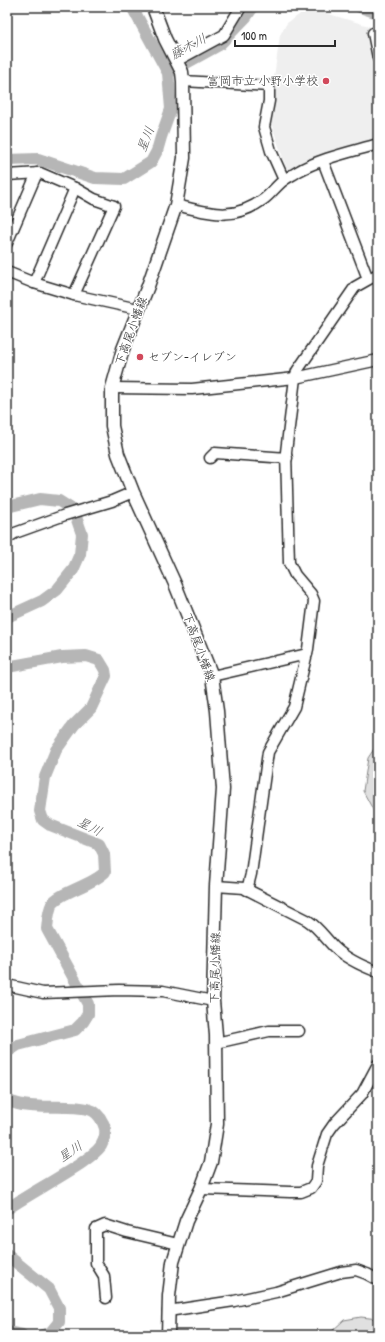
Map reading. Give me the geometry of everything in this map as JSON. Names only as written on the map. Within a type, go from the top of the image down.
[{"type":"main road","name":"下高尾小幡線","points":[[153,7],[165,39],[180,70],[184,158],[176,205],[148,286],[122,349],[112,388],[112,426],[118,454],[133,492],[175,584],[212,676],[217,711],[223,789],[216,886],[213,1001],[216,1043],[217,1124],[211,1162],[201,1189],[186,1221],[173,1262],[168,1311],[168,1335]]},
{"type":"street","points":[[180,70],[224,35],[241,7]]},
{"type":"street","points":[[373,33],[378,58]]},
{"type":"street","points":[[180,70],[269,86],[269,101],[264,126],[271,151],[284,180]]},
{"type":"street","points":[[176,205],[214,214],[231,214],[248,209],[259,202],[284,180],[299,171],[323,161],[378,144]]},
{"type":"street","points":[[323,161],[368,279]]},
{"type":"street","points":[[7,243],[36,173]]},
{"type":"street","points":[[7,175],[40,173],[75,188],[94,199],[114,206],[74,295]]},
{"type":"street","points":[[34,283],[75,188]]},
{"type":"street","points":[[7,272],[34,283],[74,295],[138,308]]},
{"type":"street","points":[[247,890],[251,874],[268,752],[294,707],[307,654],[314,601],[311,594],[296,575],[290,563],[287,458],[292,393],[295,378],[297,371],[355,287],[378,274]]},
{"type":"street","points":[[112,388],[192,389],[295,378],[378,360]]},
{"type":"street","points":[[210,458],[215,453],[287,458]]},
{"type":"street","points":[[7,538],[16,533],[65,515],[112,502],[133,492]]},
{"type":"street","points":[[212,676],[307,654]]},
{"type":"street","points":[[216,886],[244,888],[314,924],[344,956],[360,965],[378,972]]},
{"type":"street","points":[[7,985],[43,993],[119,990],[163,991],[213,1001]]},
{"type":"street","points":[[216,1043],[269,1031],[299,1031]]},
{"type":"street","points":[[201,1189],[301,1192],[311,1188],[316,1181],[317,1166],[327,1134],[334,1124],[362,1094],[378,1064]]},
{"type":"street","points":[[106,1298],[104,1276],[96,1263],[96,1229],[105,1225],[127,1232],[178,1244]]},
{"type":"street","points":[[168,1311],[234,1302],[276,1292],[341,1272],[356,1270],[378,1280]]},
{"type":"shaded area","name":"富岡市立 小野小学校","points":[[312,9],[369,26],[378,71],[378,137],[333,151],[287,170],[271,123],[272,91],[280,35],[287,23],[302,13]]},
{"type":"shaded area","points":[[378,743],[378,819],[363,791],[368,758]]},
{"type":"shaded area","points":[[361,1317],[378,1319],[378,1335],[330,1335],[332,1331],[344,1320]]},
{"type":"waterway","name":"星川","points":[[7,160],[38,159],[95,178],[124,179],[151,162],[157,151],[171,109],[168,73],[132,7]]},
{"type":"waterway","name":"藤木川","points":[[170,72],[219,45],[246,17],[253,7]]},
{"type":"waterway","name":"藤木川","points":[[360,7],[378,13]]},
{"type":"waterway","name":"星川","points":[[7,507],[40,499],[59,501],[70,508],[76,517],[82,534],[80,554],[73,570],[57,590],[42,601],[7,617]]},
{"type":"waterway","name":"星川","points":[[7,667],[62,657],[86,656],[99,660],[105,670],[106,676],[91,708],[74,725],[56,750],[45,777],[40,811],[43,820],[50,825],[99,844],[104,854],[105,872],[100,877],[61,896],[52,904],[48,916],[47,929],[88,1004],[88,1014],[75,1030],[18,1045],[7,1052]]},
{"type":"waterway","name":"星川","points":[[7,1100],[27,1106],[78,1107],[88,1109],[95,1112],[101,1118],[105,1132],[101,1146],[91,1156],[7,1209]]},
{"type":"waterway","name":"星川","points":[[7,1255],[49,1289],[59,1308],[59,1322],[50,1333],[42,1335]]},
{"type":"waterway","name":"星川","points":[[7,1332],[22,1335]]},
{"type":"place","name":"富岡市立 小野小学校","points":[[326,81]]},
{"type":"place","name":"セブン-イレブン","points":[[140,357]]}]
